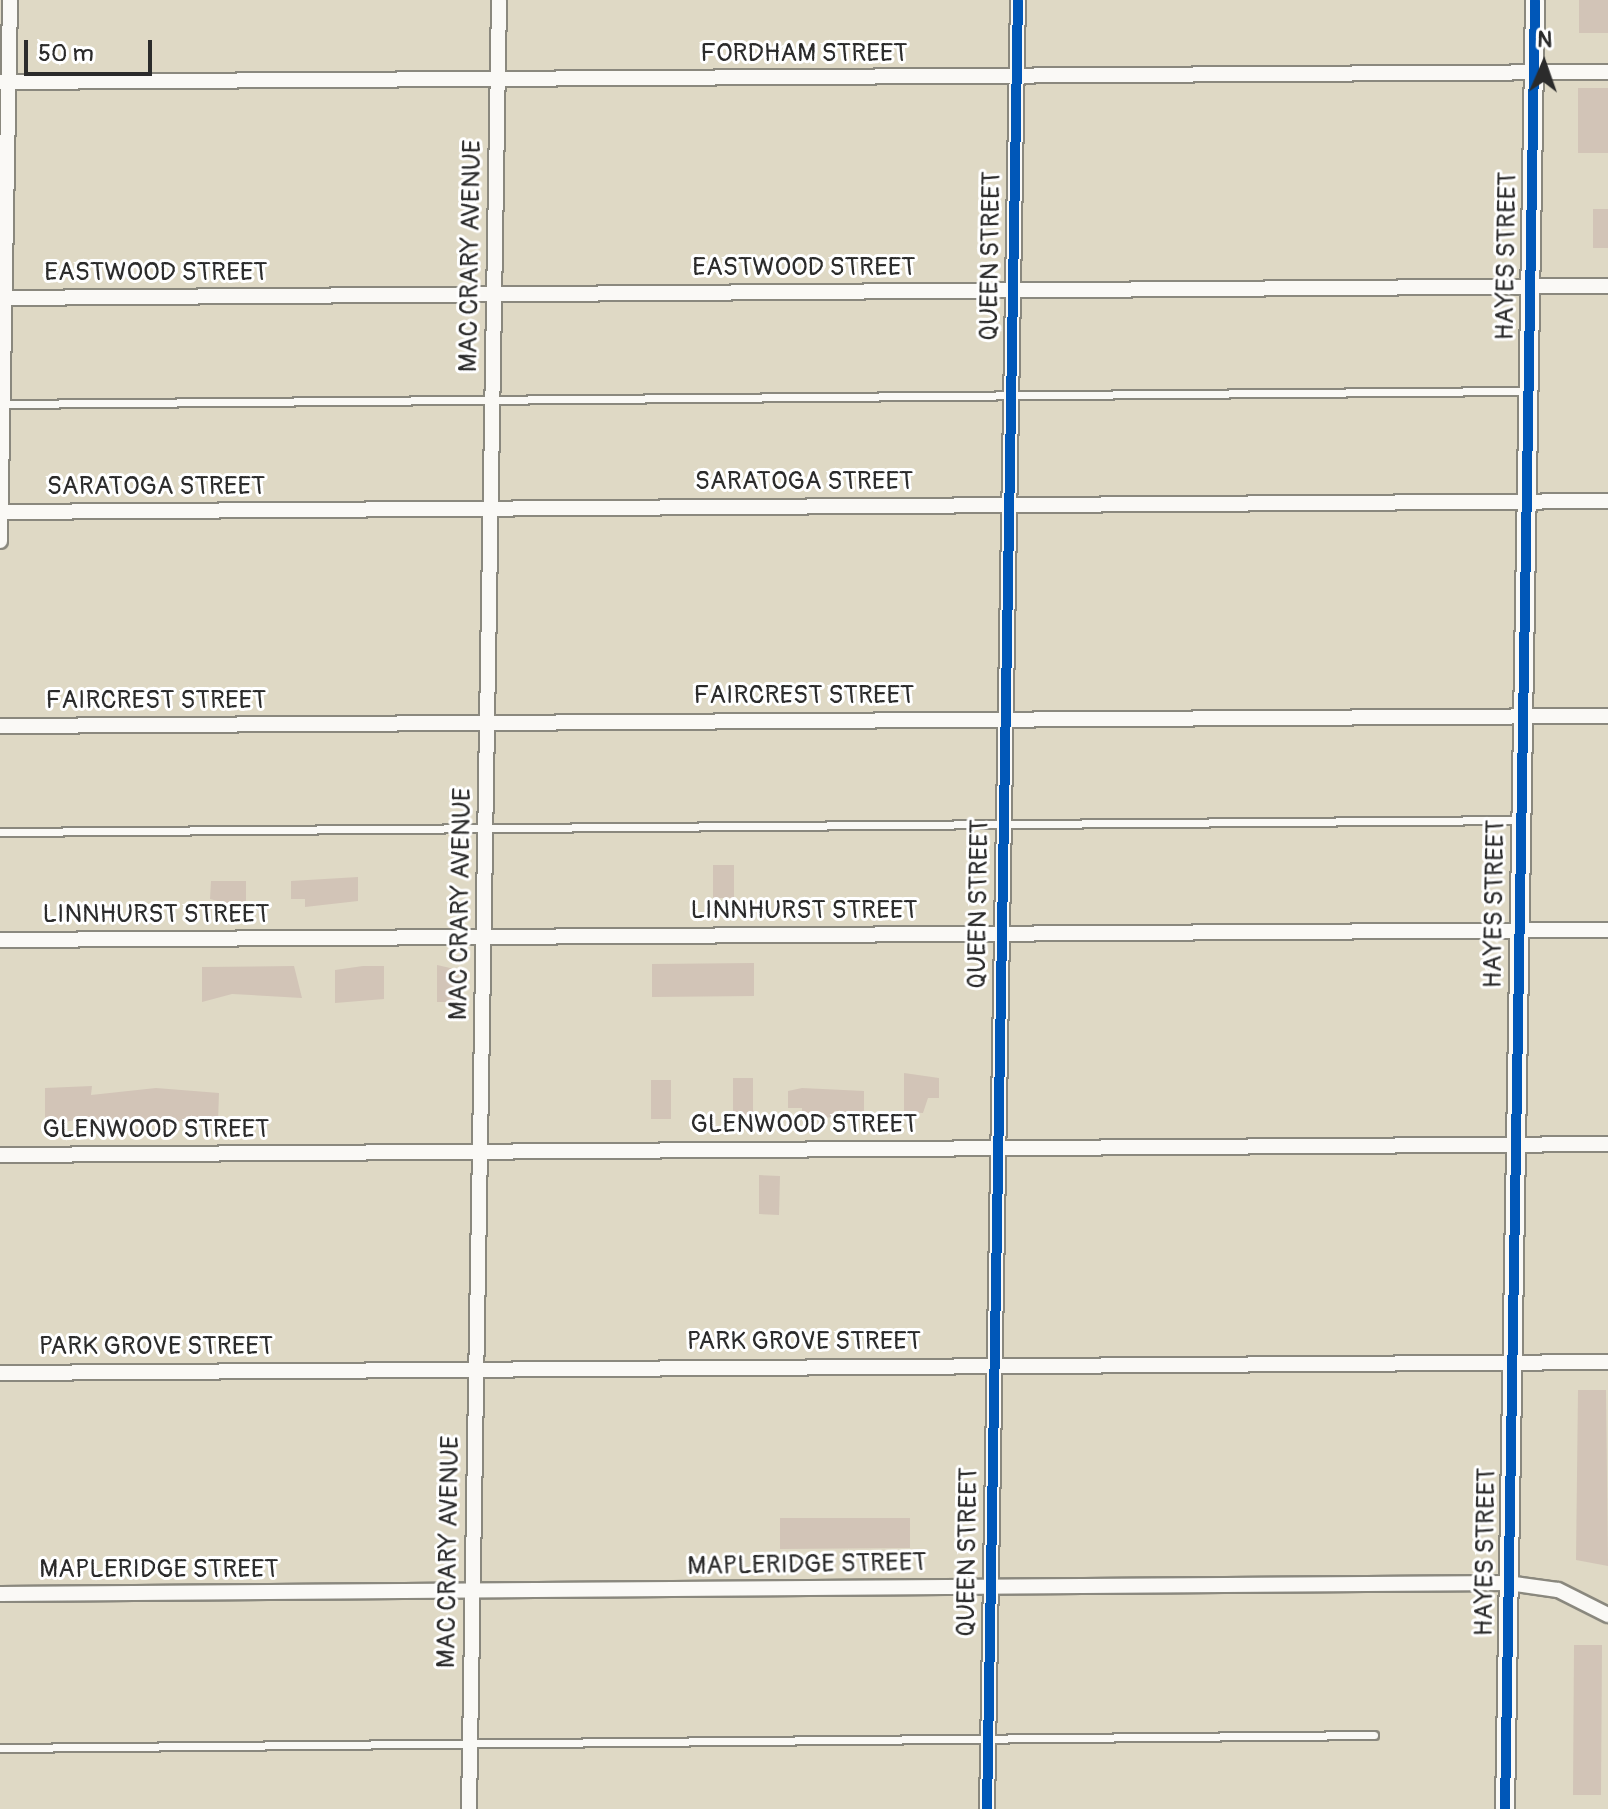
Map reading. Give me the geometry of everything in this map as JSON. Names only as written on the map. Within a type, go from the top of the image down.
[{"type":"street","points":[[0,541],[5,82],[10,0]]},
{"type":"street","name":"MAC CRARY AVENUE","points":[[469,1809],[499,0]]},
{"type":"street","name":"QUEEN STREET","points":[[987,1809],[1018,0]]},
{"type":"street","name":"HAYES STREET","points":[[1505,1809],[1527,287],[1535,0]]},
{"type":"street","name":"FORDHAM STREET","points":[[5,82],[498,81],[1533,69],[1608,72]]},
{"type":"street","name":"EASTWOOD STREET","points":[[2,298],[1608,286]]},
{"type":"street","name":"SARATOGA STREET","points":[[0,512],[1608,501]]},
{"type":"street","name":"FAIRCREST STREET","points":[[0,726],[1608,716]]},
{"type":"street","name":"LINNHURST STREET","points":[[0,940],[1608,930]]},
{"type":"street","name":"GLENWOOD STREET","points":[[0,1155],[1608,1144]]},
{"type":"street","name":"PARK GROVE STREET","points":[[0,1373],[1608,1362]]},
{"type":"street","name":"MAPLERIDGE STREET","points":[[0,1594],[1508,1583],[1558,1590],[1608,1615]]},
{"type":"lane","points":[[1,404],[1526,391]]},
{"type":"lane","points":[[0,832],[1519,820]]},
{"type":"lane","points":[[0,1748],[470,1747],[1374,1735]]},
{"type":"building","points":[[1579,0],[1608,0],[1608,33],[1579,33]]},
{"type":"building","points":[[1578,88],[1608,88],[1608,153],[1578,153]]},
{"type":"building","points":[[1593,209],[1608,209],[1608,248],[1593,248]]},
{"type":"building","points":[[713,865],[734,865],[734,898],[713,898]]},
{"type":"building","points":[[358,877],[358,901],[305,907],[305,899],[291,899],[291,881]]},
{"type":"building","points":[[211,881],[246,881],[246,908],[210,899]]},
{"type":"building","points":[[754,963],[754,996],[652,997],[652,964]]},
{"type":"building","points":[[437,965],[459,970],[458,1002],[437,1002]]},
{"type":"building","points":[[294,966],[302,998],[232,994],[202,1002],[202,967]]},
{"type":"building","points":[[384,966],[384,999],[335,1003],[335,970]]},
{"type":"building","points":[[904,1073],[939,1078],[939,1098],[928,1098],[923,1113],[904,1112]]},
{"type":"building","points":[[733,1078],[753,1078],[753,1117],[733,1117]]},
{"type":"building","points":[[651,1080],[671,1080],[671,1119],[651,1119]]},
{"type":"building","points":[[92,1086],[91,1095],[156,1088],[219,1093],[218,1122],[82,1119],[45,1125],[45,1088]]},
{"type":"building","points":[[802,1088],[864,1091],[864,1118],[802,1117],[802,1108],[788,1108],[788,1091]]},
{"type":"building","points":[[759,1175],[780,1176],[779,1215],[759,1214]]},
{"type":"building","points":[[1578,1390],[1606,1390],[1608,1566],[1576,1560]]},
{"type":"building","points":[[780,1518],[910,1518],[910,1548],[780,1549]]},
{"type":"building","points":[[1574,1645],[1602,1645],[1601,1795],[1573,1795]]},
{"type":"cycle path","points":[[987,1809],[1018,0]]},
{"type":"cycle path","points":[[1505,1809],[1535,0]]}]
